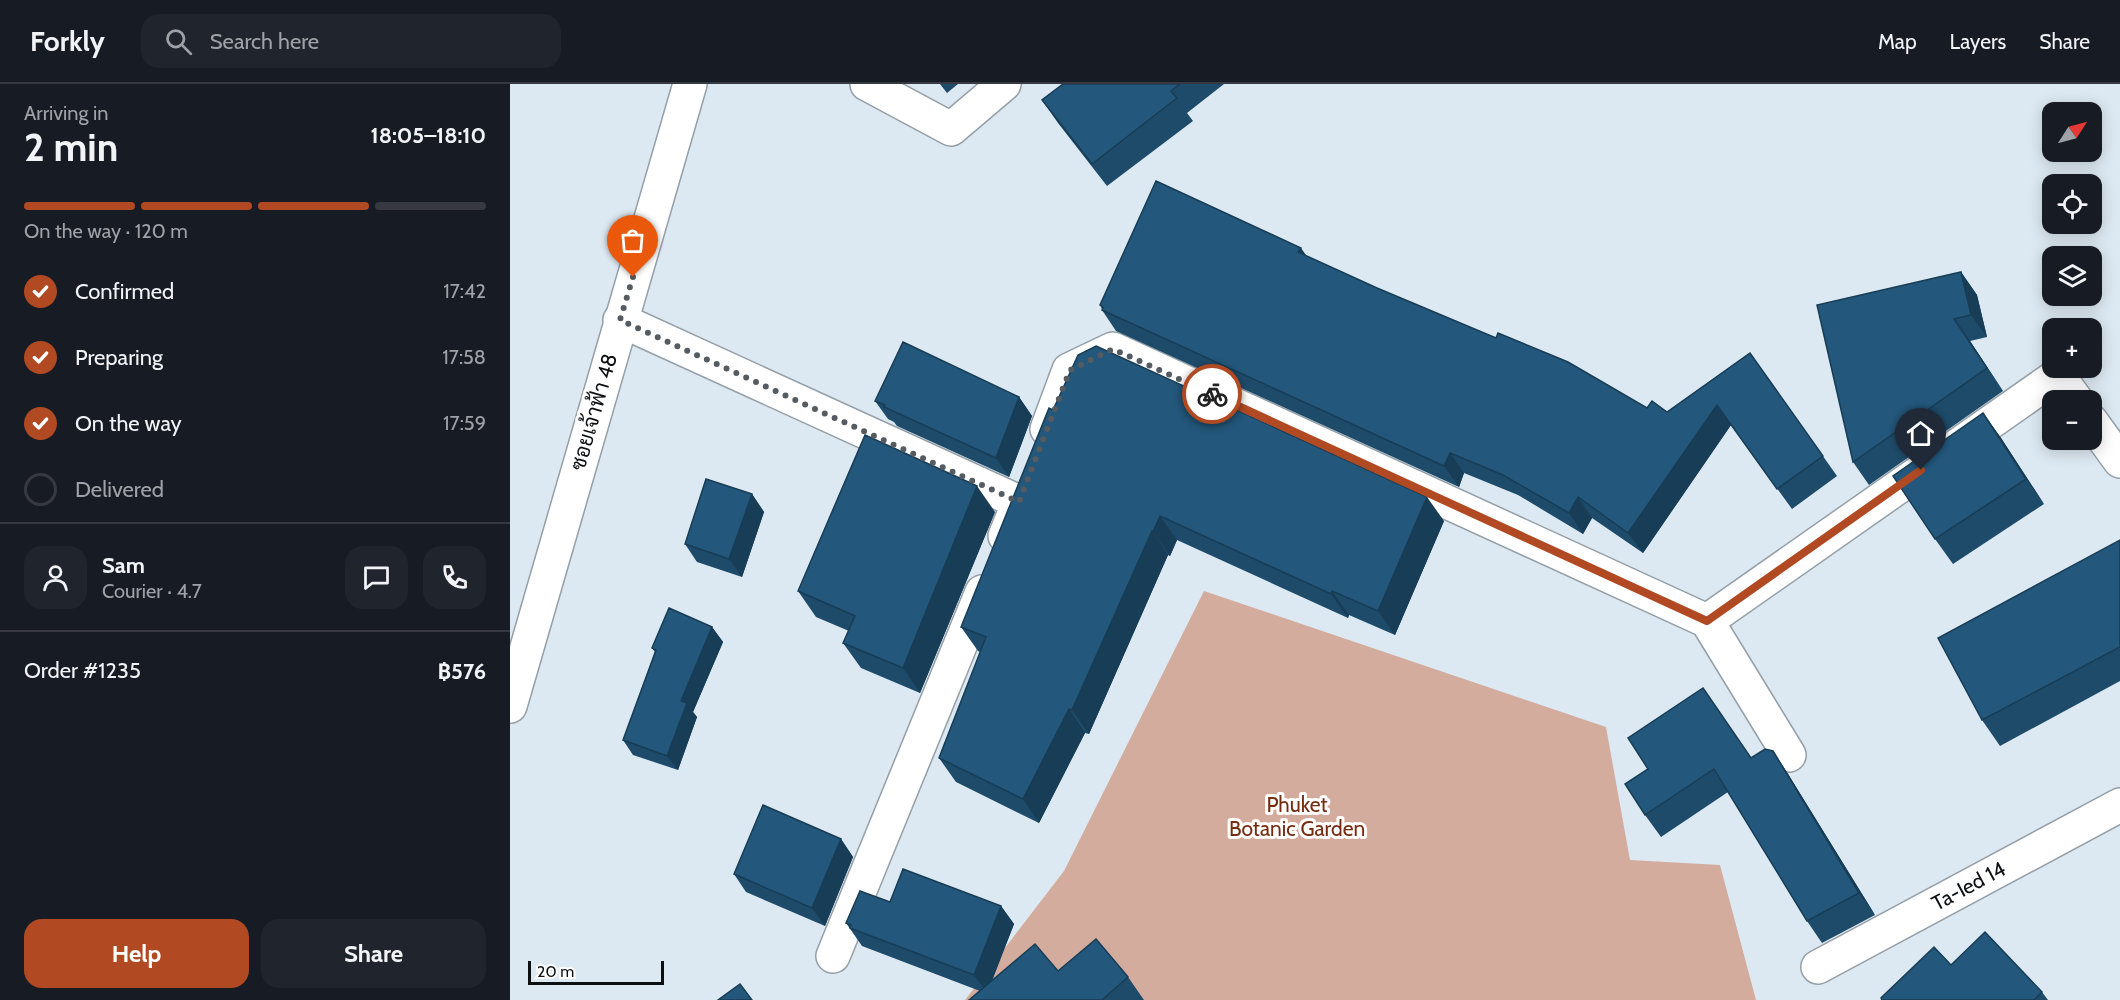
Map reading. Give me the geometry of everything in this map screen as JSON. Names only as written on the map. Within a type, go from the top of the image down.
[{"type":"street","name":"ซอยเจ้าฟ้า 48","points":[[510,706],[690,84]]},
{"type":"street","points":[[867,84],[951,129],[1004,84]]},
{"type":"street","points":[[620,320],[1028,480]]},
{"type":"street","points":[[833,956],[1028,480],[1070,370],[1113,349],[1707,621],[1789,755]]},
{"type":"street","points":[[1707,621],[2058,375],[2069,390]]},
{"type":"street","points":[[2102,437],[2120,462]]},
{"type":"street","name":"Ta-Ied 14","points":[[1818,967],[2120,805]]},
{"type":"green space","name":"Phuket Botanic Garden","points":[[1204,591],[1606,727],[1630,860],[1720,865],[1756,1000],[965,1000],[1064,871]]},
{"type":"building","points":[[1063,84],[1180,84],[1171,91],[1177,98],[1092,164],[1042,100]]},
{"type":"building","points":[[1156,181],[1301,248],[1298,252],[1377,288],[1496,338],[1498,333],[1568,362],[1647,408],[1652,401],[1667,412],[1750,353],[1823,456],[1777,489],[1717,405],[1628,533],[1578,497],[1569,513],[1503,475],[1450,453],[1444,466],[1102,310],[1103,307],[1100,305]]},
{"type":"building","points":[[1961,272],[1971,315],[1954,319],[1987,368],[1853,462],[1817,305]]},
{"type":"building","points":[[903,342],[1019,397],[996,458],[875,401]]},
{"type":"building","points":[[1096,346],[1427,497],[1378,611],[1332,591],[1331,594],[1160,516],[1072,710],[1069,709],[1023,799],[939,758],[986,637],[961,627],[1049,408],[1053,410],[1078,355]]},
{"type":"building","points":[[1983,413],[2026,479],[1935,539],[1893,476]]},
{"type":"building","points":[[865,435],[977,486],[903,668],[843,643],[855,616],[798,591]]},
{"type":"building","points":[[706,479],[752,494],[729,559],[685,544]]},
{"type":"building","points":[[2120,540],[2120,647],[1982,720],[1938,638]]},
{"type":"building","points":[[669,608],[712,627],[681,701],[687,703],[667,756],[623,740],[656,650],[652,648]]},
{"type":"building","points":[[1703,688],[1751,758],[1765,749],[1773,751],[1859,893],[1807,921],[1714,769],[1645,815],[1625,784],[1648,769],[1628,738]]},
{"type":"building","points":[[763,805],[841,839],[812,908],[734,874]]},
{"type":"building","points":[[903,869],[1001,906],[974,975],[850,928],[851,925],[846,923],[860,891],[890,902]]},
{"type":"building","points":[[1985,932],[2042,992],[2034,1000],[1882,1000],[1881,998],[1934,947],[1951,965]]},
{"type":"building","points":[[1096,939],[1128,977],[1102,1000],[969,1000],[1035,944],[1058,971]]},
{"type":"building","points":[[740,984],[752,1000],[718,1000]]},
{"type":"way so far","points":[[633,277],[620,320],[1019,502],[1070,370],[1113,349],[1212,394]]},
{"type":"route","points":[[1212,394],[1707,621],[1921,470]]}]
